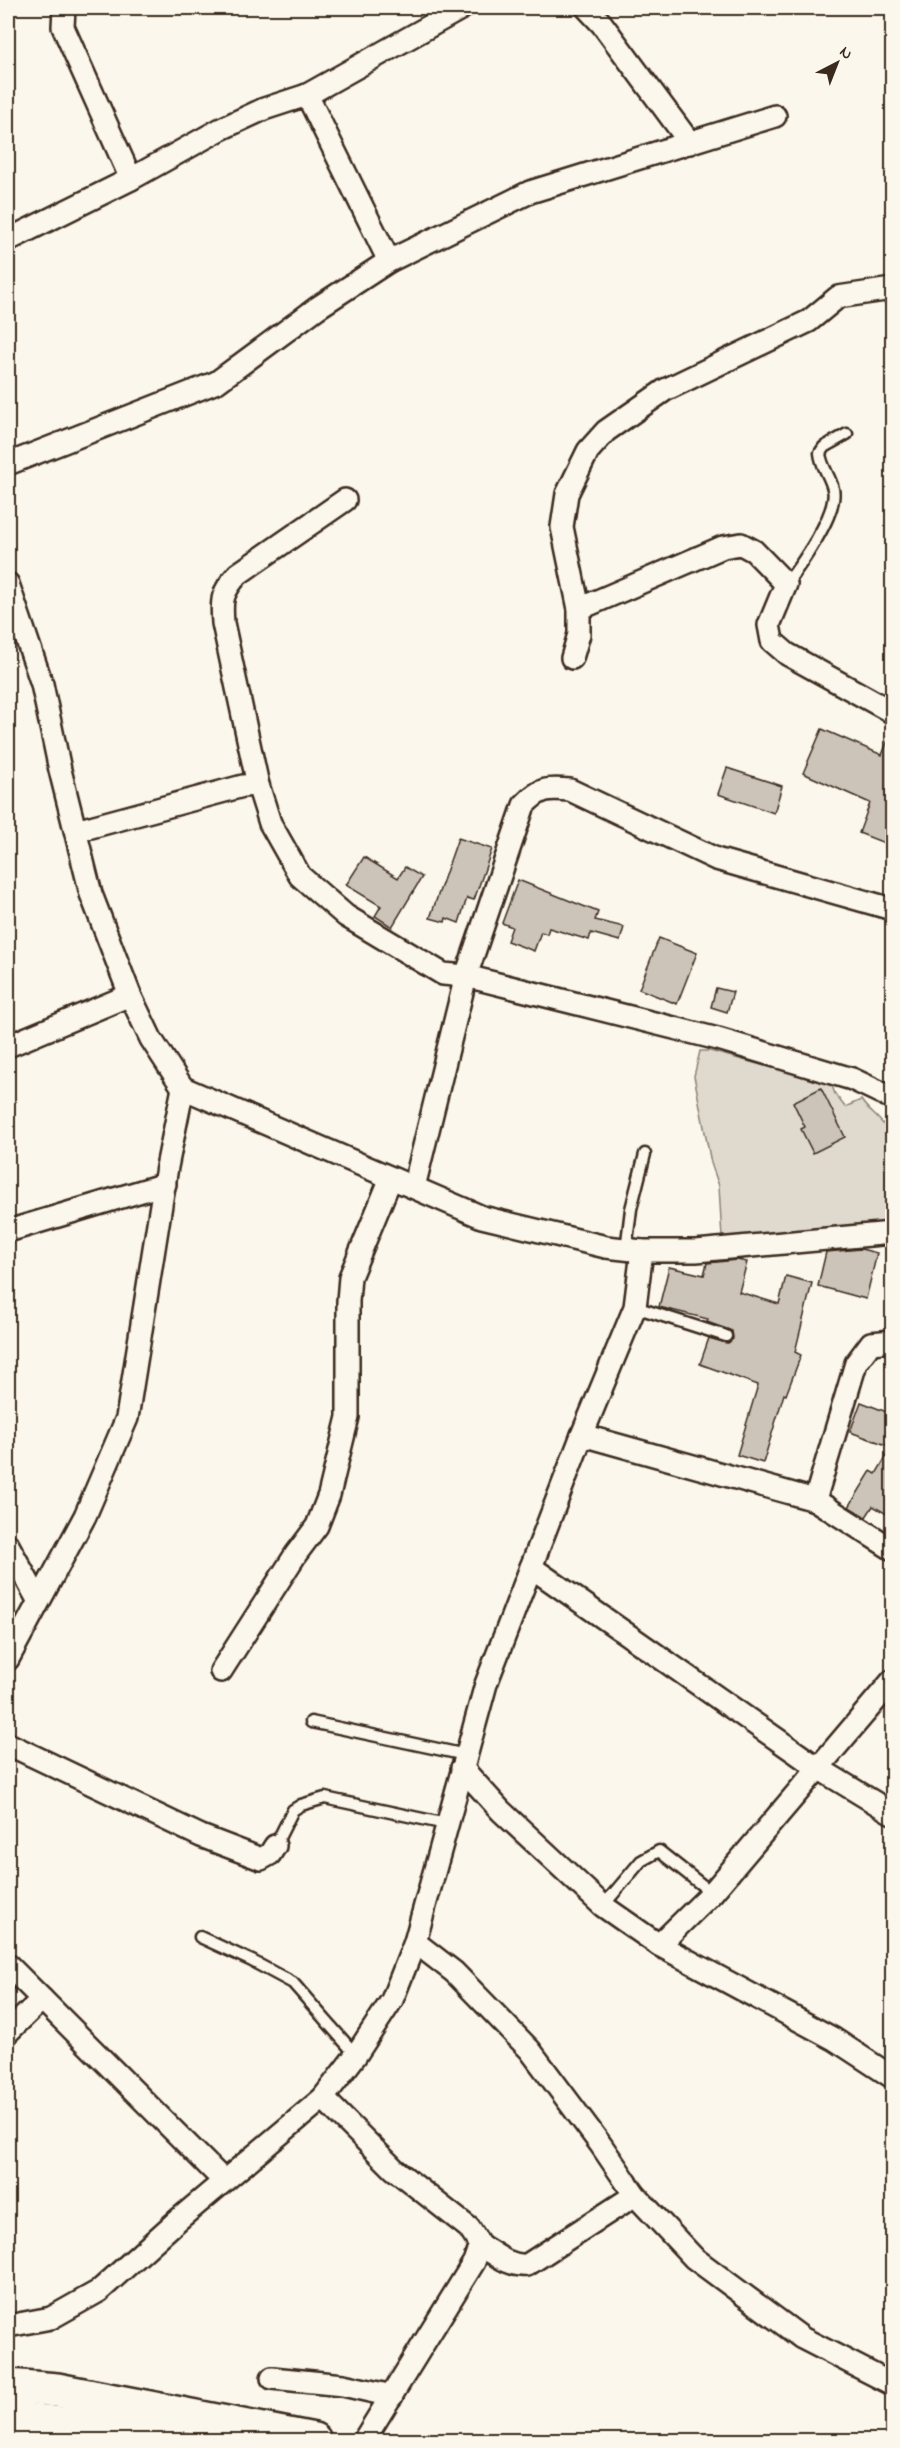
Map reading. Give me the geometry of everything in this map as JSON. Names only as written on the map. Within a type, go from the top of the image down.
[{"type":"main road","points":[[8,2386],[79,2394],[314,2440]]},
{"type":"main road","points":[[8,2418],[106,2429],[169,2440]]},
{"type":"street","points":[[64,8],[63,27],[131,179]]},
{"type":"street","points":[[8,240],[131,179],[221,129],[264,109],[306,95],[462,8]]},
{"type":"street","points":[[587,8],[602,24],[690,143]]},
{"type":"street","points":[[306,95],[389,261]]},
{"type":"street","points":[[8,464],[217,382],[317,308],[389,261],[530,192],[775,117]]},
{"type":"street","points":[[572,658],[579,634],[579,609],[562,527],[567,494],[588,451],[606,431],[665,390],[808,321],[838,297],[892,288]]},
{"type":"street","points":[[345,500],[238,574],[227,587],[221,602],[223,623],[258,784],[270,823],[300,876],[346,916],[443,974],[465,976],[718,1039],[852,1079],[892,1098]]},
{"type":"street","points":[[579,609],[723,547],[741,544],[754,551],[786,584],[769,625],[771,641],[787,654],[892,712]]},
{"type":"street","points":[[8,584],[42,684],[91,894],[130,995],[151,1039],[183,1088],[482,1217],[596,1245],[634,1250],[696,1251],[892,1233]]},
{"type":"street","points":[[76,831],[243,786],[258,784]]},
{"type":"street","points":[[414,1187],[465,976],[524,805],[534,794],[548,788],[570,789],[716,859],[892,909]]},
{"type":"street","points":[[8,1046],[130,995]]},
{"type":"street","points":[[8,1659],[85,1516],[127,1418],[183,1088]]},
{"type":"street","points":[[221,1671],[296,1554],[317,1526],[329,1495],[348,1417],[350,1277],[392,1178]]},
{"type":"street","points":[[8,1231],[165,1184]]},
{"type":"street","points":[[8,2326],[51,2318],[99,2291],[323,2098],[356,2055],[392,2000],[415,1942],[486,1684],[582,1436],[636,1306],[634,1250]]},
{"type":"street","points":[[815,1500],[856,1363],[871,1343],[892,1341]]},
{"type":"street","points":[[582,1436],[815,1500],[892,1549]]},
{"type":"street","points":[[8,1545],[38,1600]]},
{"type":"street","points":[[531,1567],[818,1768],[892,1813]]},
{"type":"street","points":[[659,1945],[712,1893],[892,1681]]},
{"type":"street","points":[[8,1744],[201,1836],[261,1859],[270,1854],[275,1846]]},
{"type":"street","points":[[464,1762],[501,1811],[603,1906],[659,1945],[834,2039],[892,2077]]},
{"type":"street","points":[[415,1942],[454,1972],[530,2050],[635,2195],[694,2258],[802,2337],[892,2384]]},
{"type":"street","points":[[8,1965],[224,2181]]},
{"type":"street","points":[[8,2032],[42,1999]]},
{"type":"street","points":[[323,2098],[394,2169],[469,2228],[480,2245],[511,2264],[527,2265],[635,2195]]},
{"type":"street","points":[[364,2440],[474,2262],[480,2245]]},
{"type":"street","points":[[272,2378],[343,2385],[392,2396]]},
{"type":"lane","points":[[786,584],[818,539],[833,498],[833,490],[820,453],[824,447],[847,434]]},
{"type":"lane","points":[[634,1250],[631,1209],[645,1154]]},
{"type":"lane","points":[[636,1306],[726,1336]]},
{"type":"lane","points":[[311,1722],[464,1762]]},
{"type":"lane","points":[[275,1846],[293,1810],[301,1805],[325,1798],[446,1824]]},
{"type":"lane","points":[[603,1906],[641,1861],[659,1851],[712,1893]]},
{"type":"lane","points":[[200,1937],[293,1983],[356,2055]]},
{"type":"shaded area","points":[[700,1051],[710,1051],[777,1069],[818,1077],[831,1083],[835,1094],[845,1107],[861,1100],[886,1128],[890,1137],[894,1163],[894,1193],[888,1230],[748,1243],[722,1238],[719,1186],[711,1163],[694,1076]]},
{"type":"building","points":[[822,729],[882,755],[892,730],[892,846],[859,833],[870,803],[803,773]]},
{"type":"building","points":[[727,768],[782,786],[774,813],[718,794]]},
{"type":"building","points":[[458,838],[492,849],[474,900],[467,898],[459,923],[446,918],[445,922],[430,918]]},
{"type":"building","points":[[364,857],[398,878],[405,867],[422,877],[392,927],[375,916],[381,906],[346,885]]},
{"type":"building","points":[[518,880],[598,912],[595,920],[624,927],[620,941],[591,933],[589,940],[549,928],[547,934],[541,932],[534,951],[507,941],[512,927],[502,923]]},
{"type":"building","points":[[659,938],[697,953],[677,1004],[639,989]]},
{"type":"building","points":[[716,988],[733,992],[727,1012],[711,1007]]},
{"type":"building","points":[[821,1088],[845,1137],[813,1153],[801,1129],[805,1127],[793,1102]]},
{"type":"building","points":[[861,1249],[877,1253],[866,1299],[818,1286],[826,1252]]},
{"type":"building","points":[[737,1260],[747,1262],[739,1292],[779,1304],[786,1276],[812,1283],[795,1352],[801,1355],[786,1395],[784,1394],[763,1463],[737,1455],[758,1385],[700,1364],[709,1338],[728,1343],[733,1339],[732,1331],[707,1322],[708,1319],[659,1307],[669,1267],[704,1275],[707,1263]]},
{"type":"building","points":[[861,1402],[892,1414],[892,1447],[850,1432]]},
{"type":"building","points":[[892,1447],[892,1517],[873,1506],[866,1517],[849,1507],[871,1471],[876,1474]]}]
